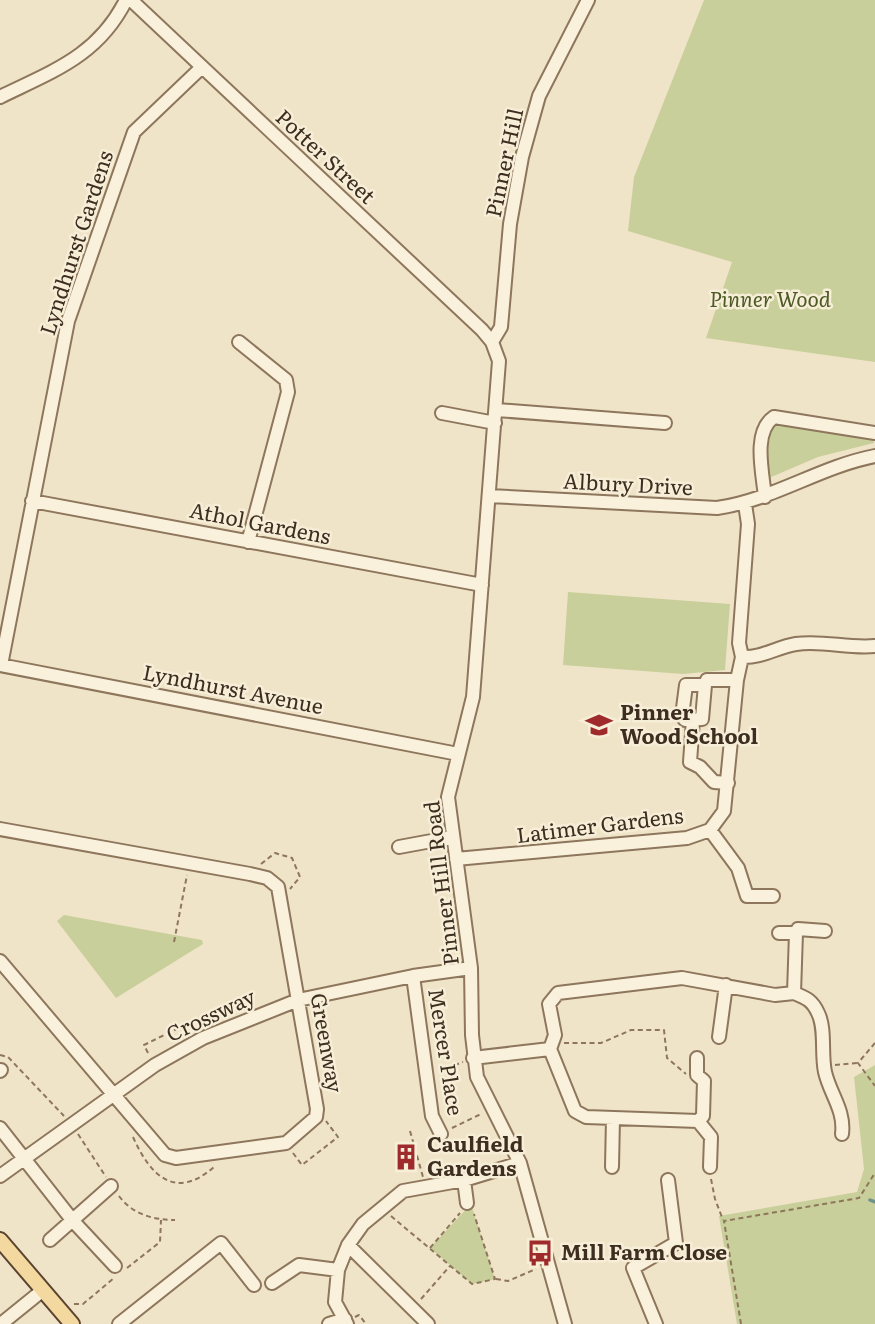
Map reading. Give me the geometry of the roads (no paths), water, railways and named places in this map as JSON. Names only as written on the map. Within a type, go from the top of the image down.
[{"type":"main road","points":[[0,1240],[72,1324]]},
{"type":"street","name":"Potter Street","points":[[0,97],[77,59],[111,27],[128,0],[492,342]]},
{"type":"street","name":"Pinner Hill","points":[[492,342],[501,327],[510,224],[522,157],[539,96],[588,0]]},
{"type":"street","name":"Lyndhurst Gardens","points":[[0,665],[68,321],[134,132],[201,68]]},
{"type":"street","points":[[239,342],[286,380],[288,392],[248,542]]},
{"type":"street","name":"Pinner Hill Road","points":[[492,342],[499,361],[473,697],[448,797],[471,968],[473,1058],[477,1077],[520,1163],[565,1324]]},
{"type":"street","points":[[442,413],[665,423]]},
{"type":"street","points":[[765,497],[761,436],[768,422],[774,417],[875,433]]},
{"type":"street","name":"Albury Drive","points":[[489,496],[717,508],[745,504],[816,472],[875,456]]},
{"type":"street","name":"Athol Gardens","points":[[32,501],[482,585]]},
{"type":"street","name":"Latimer Gardens","points":[[456,859],[687,838],[710,830],[724,811],[737,680],[743,657],[739,643],[748,523],[745,504]]},
{"type":"street","points":[[743,657],[756,658],[778,648],[799,643],[855,648],[875,646]]},
{"type":"street","name":"Lyndhurst Avenue","points":[[0,665],[458,754]]},
{"type":"street","points":[[705,685],[687,684],[684,688],[681,716],[693,720],[702,719],[707,680],[737,680]]},
{"type":"street","points":[[693,720],[690,762],[700,767],[714,782],[728,783]]},
{"type":"street","name":"Greenway","points":[[0,829],[250,874],[267,878],[278,887],[299,1000],[317,1109],[316,1117],[286,1143],[176,1158],[165,1154],[116,1094]]},
{"type":"street","points":[[710,830],[738,868],[747,896],[772,896]]},
{"type":"street","points":[[399,847],[453,837]]},
{"type":"street","points":[[794,993],[798,929],[825,931]]},
{"type":"street","points":[[779,933],[796,933]]},
{"type":"street","points":[[0,961],[116,1094]]},
{"type":"street","name":"Crossway","points":[[0,1176],[155,1065],[203,1038],[262,1012],[299,1000],[413,976],[471,968]]},
{"type":"street","name":"Mercer Place","points":[[413,976],[432,1116],[441,1133]]},
{"type":"street","points":[[697,1058],[697,1075],[704,1081],[703,1116],[698,1121],[586,1117],[575,1111],[551,1046],[555,1035],[550,1004],[558,993],[682,978],[775,995],[794,993],[810,999],[819,1015],[824,1065],[844,1124],[842,1134]]},
{"type":"street","points":[[719,1037],[726,985]]},
{"type":"street","points":[[473,1058],[551,1046]]},
{"type":"street","points":[[612,1167],[613,1118]]},
{"type":"street","points":[[698,1121],[711,1138],[710,1167]]},
{"type":"street","points":[[0,1128],[73,1221],[115,1266]]},
{"type":"street","points":[[329,1324],[346,1322],[335,1302],[338,1269],[348,1245],[363,1224],[403,1191],[464,1180],[520,1163]]},
{"type":"street","points":[[464,1180],[467,1203]]},
{"type":"street","points":[[656,1324],[633,1268],[676,1242],[668,1180]]},
{"type":"street","points":[[50,1240],[111,1186]]},
{"type":"street","points":[[119,1324],[221,1243],[254,1285]]},
{"type":"street","points":[[348,1245],[428,1324]]},
{"type":"street","points":[[272,1283],[299,1265],[338,1269]]},
{"type":"street","points":[[1,1324],[43,1290]]},
{"type":"waterway","points":[[870,1200],[875,1202]]},
{"type":"place","name":"Pinner Wood School","points":[[599,725]]},
{"type":"place","name":"Caulfield Gardens","points":[[406,1157]]},
{"type":"place","name":"Mill Farm Close","points":[[540,1253]]},
{"type":"park label","name":"Pinner Wood","points":[[770,300]]}]
